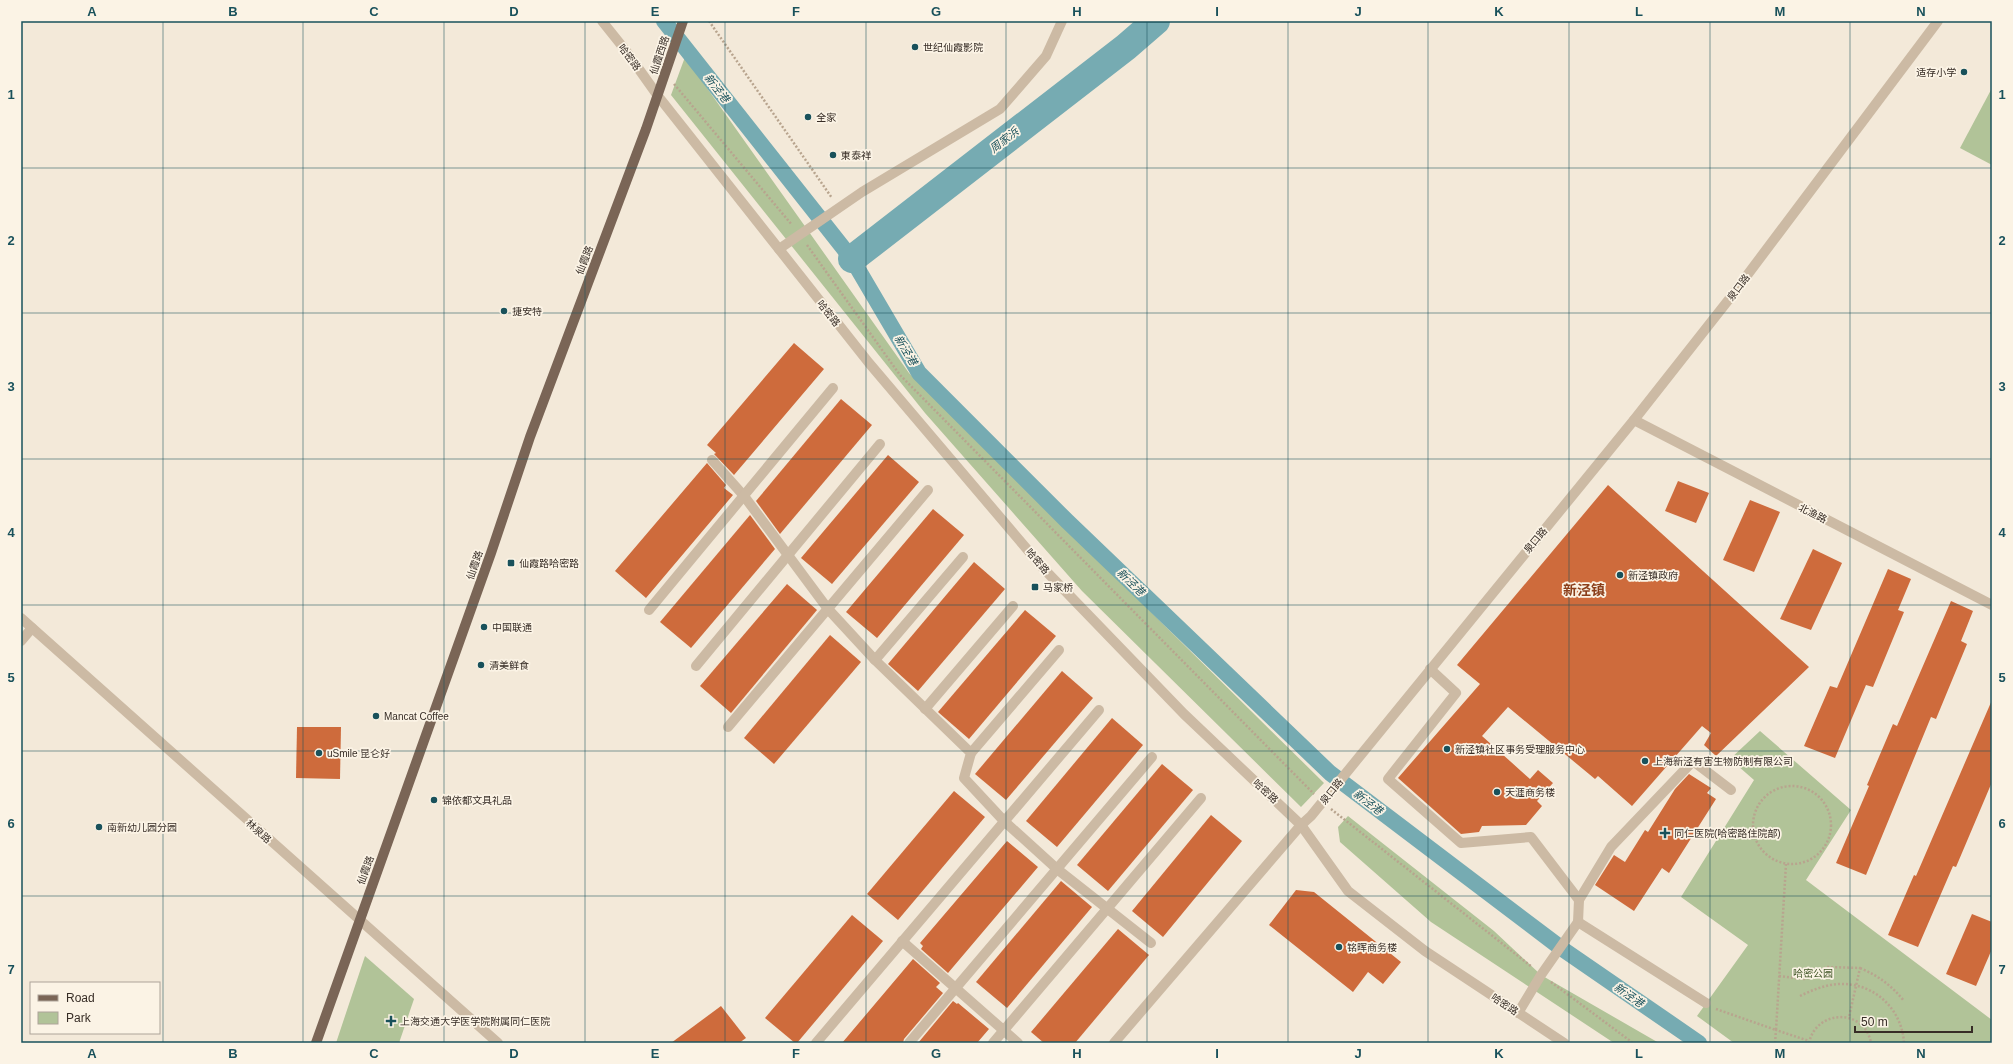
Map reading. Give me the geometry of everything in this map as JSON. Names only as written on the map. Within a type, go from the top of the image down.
[{"type":"main road","name":"仙霞西路","points":[[658,96],[683,21]]},
{"type":"main road","name":"仙霞路","points":[[316,1043],[491,553],[530,437],[658,96]]},
{"type":"street","name":"哈密路","points":[[602,21],[626,51],[658,96],[869,363],[1043,568],[1184,714],[1301,824],[1348,891],[1426,952],[1564,1043]]},
{"type":"street","points":[[779,249],[838,206],[1000,109],[1046,56],[1062,21]]},
{"type":"street","name":"泉口路","points":[[1114,1043],[1301,824],[1311,816],[1634,420],[1735,292],[1938,21]]},
{"type":"street","points":[[649,610],[833,388]]},
{"type":"street","name":"北渔路","points":[[1634,420],[1992,605]]},
{"type":"street","points":[[696,666],[880,444]]},
{"type":"street","points":[[712,460],[744,496],[828,609],[875,660],[971,753]]},
{"type":"street","points":[[728,727],[928,490]]},
{"type":"street","points":[[875,660],[963,557]]},
{"type":"street","points":[[925,709],[1013,606]]},
{"type":"street","name":"林泉路","points":[[21,618],[498,1043]]},
{"type":"street","points":[[21,642],[32,628]]},
{"type":"street","points":[[1059,650],[971,753],[964,778],[1004,821],[1057,869],[1151,943]]},
{"type":"street","points":[[1430,669],[1456,693],[1388,779],[1461,843],[1531,838],[1578,900]]},
{"type":"street","points":[[816,1043],[1099,710]]},
{"type":"street","points":[[909,1043],[1152,757]]},
{"type":"street","points":[[1518,1013],[1541,975],[1578,922],[1578,900],[1611,847],[1693,761],[1731,790]]},
{"type":"street","points":[[993,1043],[1201,798]]},
{"type":"street","points":[[1578,922],[1706,1003]]},
{"type":"street","points":[[902,941],[1018,1043]]},
{"type":"path","points":[[709,21],[838,206]]},
{"type":"path","points":[[666,74],[800,235],[900,375],[1322,802],[1541,975],[1633,1043]]},
{"type":"path","points":[[1790,786],[1803,788],[1815,794],[1823,803],[1829,815],[1830,827],[1828,840],[1821,851],[1811,859],[1799,864],[1786,864],[1774,861],[1764,853],[1756,842],[1753,830],[1754,817],[1758,805],[1767,795],[1778,789],[1790,786]]},
{"type":"path","points":[[1775,1043],[1786,864]]},
{"type":"path","points":[[1779,976],[1804,979],[1812,977],[1819,970],[1827,967],[1860,968],[1874,974],[1889,985],[1904,1002]]},
{"type":"path","points":[[1849,1017],[1860,968]]},
{"type":"path","points":[[1800,996],[1826,986],[1838,984],[1857,985],[1870,990],[1891,1007],[1900,1021],[1904,1043]]},
{"type":"path","points":[[1706,1003],[1721,1012],[1809,1042],[1813,1031],[1829,1018],[1839,1016],[1849,1017],[1866,1029],[1871,1043]]},
{"type":"green space","points":[[685,57],[909,373],[1324,783],[1301,807],[1082,591],[925,413],[671,95]]},
{"type":"green space","points":[[1992,88],[1992,165],[1960,148]]},
{"type":"green space","name":"哈密公园","points":[[1760,731],[1851,810],[1806,880],[1992,1020],[1992,1043],[1734,1043],[1697,1016],[1748,945],[1681,897],[1754,780],[1730,759]]},
{"type":"green space","points":[[1348,816],[1494,931],[1541,975],[1659,1043],[1614,1043],[1431,922],[1340,842],[1338,827]]},
{"type":"green space","name":"上海交通大学医学院附属同仁医院","points":[[365,956],[414,999],[399,1043],[336,1043]]},
{"type":"building","points":[[794,343],[824,369],[734,475],[714,454],[716,453],[707,445]]},
{"type":"building","points":[[841,399],[872,425],[780,534],[756,501]]},
{"type":"building","points":[[888,455],[919,482],[832,584],[801,558]]},
{"type":"building","points":[[707,463],[726,485],[724,488],[733,495],[646,598],[615,571]]},
{"type":"building","points":[[1678,481],[1709,493],[1696,523],[1665,511]]},
{"type":"building","name":"新泾镇政府","points":[[1608,485],[1809,667],[1716,756],[1704,745],[1711,733],[1702,726],[1632,806],[1598,776],[1595,779],[1508,707],[1482,736],[1530,779],[1538,770],[1553,783],[1537,801],[1542,806],[1526,825],[1482,826],[1479,832],[1461,834],[1398,778],[1480,684],[1457,665]]},
{"type":"building","points":[[1750,500],[1780,512],[1754,572],[1723,560]]},
{"type":"building","points":[[933,509],[964,535],[877,638],[846,612]]},
{"type":"building","points":[[750,515],[775,549],[691,648],[660,622]]},
{"type":"building","points":[[1813,549],[1842,563],[1811,630],[1780,619]]},
{"type":"building","points":[[974,562],[1005,589],[918,691],[888,664]]},
{"type":"building","points":[[1888,569],[1911,579],[1898,610],[1904,612],[1873,687],[1866,685],[1835,758],[1804,746],[1830,686],[1837,688]]},
{"type":"building","points":[[787,584],[817,610],[731,713],[700,686]]},
{"type":"building","points":[[1951,601],[1973,611],[1961,641],[1967,644],[1936,719],[1931,717],[1866,875],[1836,863],[1869,786],[1867,785],[1893,724],[1897,726]]},
{"type":"building","points":[[1025,610],[1056,636],[969,739],[938,712]]},
{"type":"building","points":[[830,635],[861,662],[774,764],[744,738]]},
{"type":"building","points":[[1062,671],[1093,698],[1006,800],[975,774]]},
{"type":"building","points":[[1992,700],[1992,782],[1956,867],[1953,866],[1918,947],[1888,935],[1914,875],[1916,876]]},
{"type":"building","points":[[1112,718],[1143,745],[1057,847],[1026,821]]},
{"type":"building","name":"uSmile 昆仑好","points":[[297,727],[341,727],[340,779],[296,778]]},
{"type":"building","points":[[1162,764],[1193,790],[1108,891],[1077,865]]},
{"type":"building","points":[[1689,774],[1711,788],[1707,793],[1716,799],[1669,873],[1662,868],[1634,911],[1595,885],[1614,855],[1625,862],[1645,830],[1648,832],[1675,789]]},
{"type":"building","points":[[954,791],[985,817],[898,920],[867,894]]},
{"type":"building","points":[[1211,815],[1242,841],[1163,937],[1132,911]]},
{"type":"building","points":[[1007,841],[1038,867],[948,973],[921,949],[923,946],[920,943]]},
{"type":"building","points":[[1061,881],[1092,907],[1007,1008],[976,982]]},
{"type":"building","name":"铭晖商务楼","points":[[1296,890],[1314,892],[1401,962],[1383,984],[1368,972],[1353,992],[1269,925]]},
{"type":"building","points":[[1972,914],[1992,922],[1992,949],[1976,986],[1946,974]]},
{"type":"building","points":[[852,915],[883,941],[797,1043],[795,1043],[765,1018]]},
{"type":"building","points":[[1118,929],[1149,955],[1075,1043],[1044,1043],[1031,1032]]},
{"type":"building","points":[[913,959],[940,983],[936,987],[943,993],[904,1039],[903,1043],[842,1043]]},
{"type":"building","points":[[953,1001],[957,1004],[958,1003],[989,1029],[977,1043],[918,1043]]},
{"type":"building","points":[[721,1006],[746,1038],[739,1043],[671,1043]]},
{"type":"waterway","name":"新泾港","points":[[664,21],[852,259],[919,373],[1067,521],[1330,773],[1561,948],[1699,1043]]},
{"type":"waterway","name":"周家浜","points":[[852,259],[1126,47],[1156,21]]},
{"type":"place","name":"世纪仙霞影院","points":[[915,47]]},
{"type":"place","name":"适存小学","points":[[1964,72]]},
{"type":"place","name":"全家","points":[[808,117]]},
{"type":"place","name":"東泰祥","points":[[833,155]]},
{"type":"place","name":"捷安特","points":[[504,311]]},
{"type":"place","name":"仙霞路哈密路","points":[[511,563]]},
{"type":"place","name":"新泾镇政府","points":[[1620,575]]},
{"type":"place","name":"马家桥","points":[[1035,587]]},
{"type":"place","name":"中国联通","points":[[484,627]]},
{"type":"place","name":"清美鲜食","points":[[481,665]]},
{"type":"place","name":"Mancat Coffee","points":[[376,716]]},
{"type":"place","name":"新泾镇社区事务受理服务中心","points":[[1447,749]]},
{"type":"place","name":"uSmile 昆仑好","points":[[319,753]]},
{"type":"place","name":"上海新泾有害生物防制有限公司","points":[[1645,761]]},
{"type":"place","name":"天涯商务楼","points":[[1497,792]]},
{"type":"place","name":"锦依都文具礼品","points":[[434,800]]},
{"type":"place","name":"南新幼儿园分园","points":[[99,827]]},
{"type":"place","name":"同仁医院(哈密路住院部)","points":[[1665,833]]},
{"type":"place","name":"铭晖商务楼","points":[[1339,947]]},
{"type":"place","name":"上海交通大学医学院附属同仁医院","points":[[391,1021]]},
{"type":"district","name":"新泾镇","points":[[1584,590]]}]
